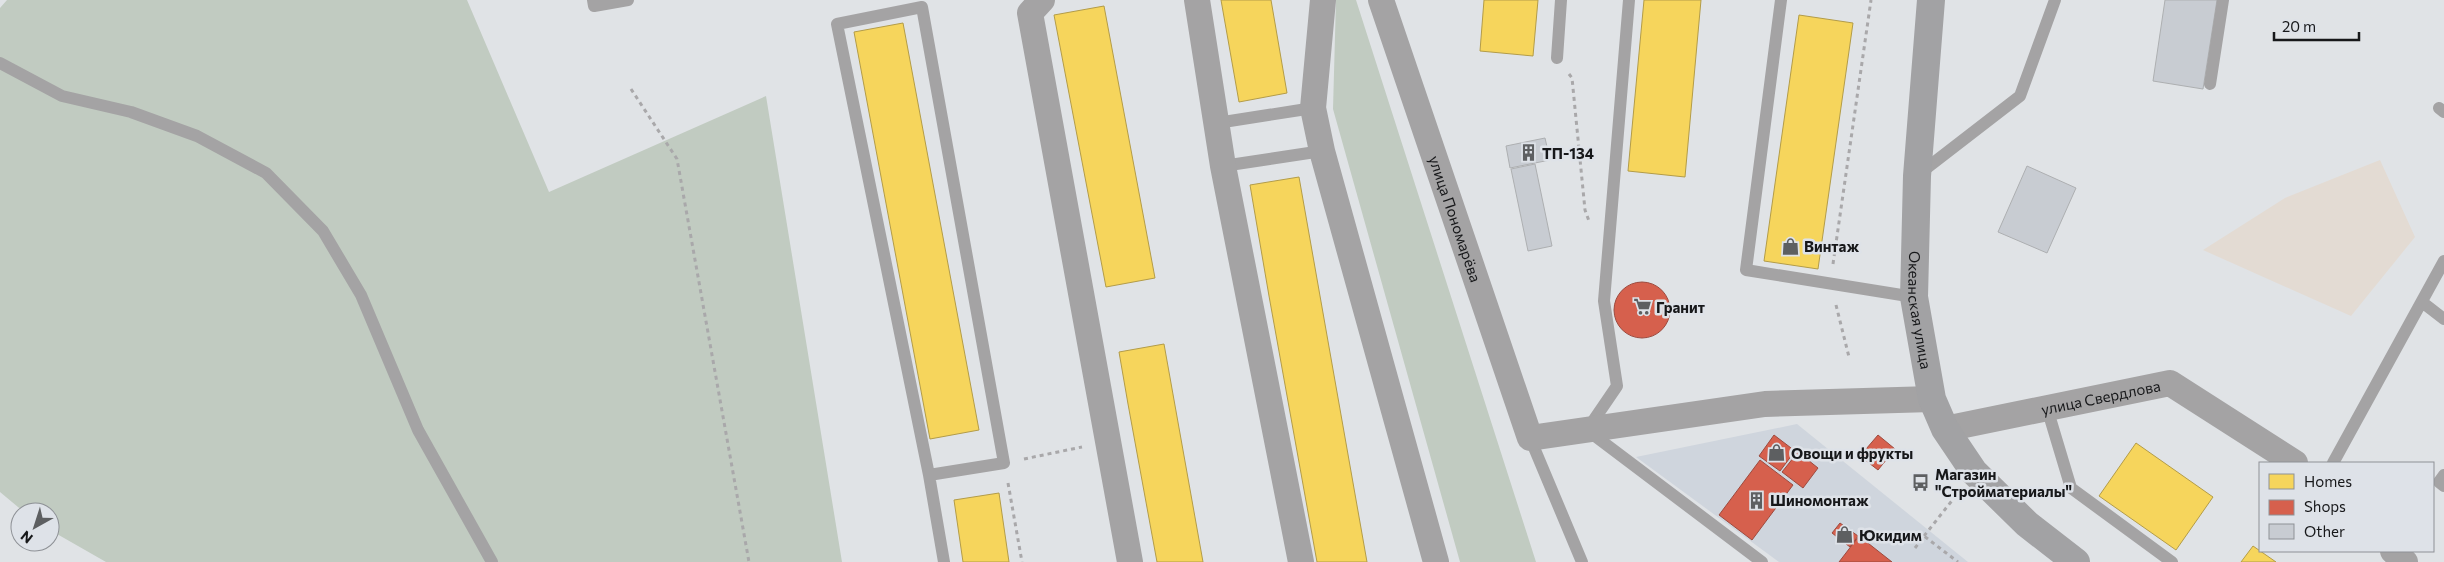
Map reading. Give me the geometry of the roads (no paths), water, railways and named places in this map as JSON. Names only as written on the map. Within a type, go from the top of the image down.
[{"type":"main road","name":"Океанская улица","points":[[1931,0],[1917,176],[1914,297],[1932,399],[1945,429],[1974,472],[2027,524],[2076,562]]},
{"type":"street","points":[[1042,0],[1030,13],[1130,562]]},
{"type":"street","points":[[1197,0],[1223,166],[1301,562]]},
{"type":"street","points":[[1324,0],[1313,108],[1322,151],[1436,562]]},
{"type":"street","name":"улица Пономарёва","points":[[1381,0],[1530,438]]},
{"type":"street","name":"улица Свердлова","points":[[1945,429],[2170,383],[2293,462]]},
{"type":"street","points":[[1530,438],[1764,404],[1932,399]]},
{"type":"street","points":[[2394,552],[2405,562]]},
{"type":"lane","points":[[593,0],[594,6],[628,0]]},
{"type":"lane","points":[[1557,58],[1561,0]]},
{"type":"lane","points":[[1629,0],[1604,301],[1617,386],[1587,430],[1762,562]]},
{"type":"lane","points":[[1781,0],[1746,270],[1914,297]]},
{"type":"lane","points":[[1917,176],[2020,96],[2055,0]]},
{"type":"lane","points":[[2210,84],[2223,0]]},
{"type":"lane","points":[[929,475],[1004,462],[922,7],[837,24],[929,475],[944,562]]},
{"type":"lane","points":[[0,63],[62,96],[131,112],[197,136],[266,174],[323,231],[362,295],[418,430],[492,562]]},
{"type":"lane","points":[[1217,123],[1313,108]]},
{"type":"lane","points":[[1223,166],[1322,151]]},
{"type":"lane","points":[[2334,462],[2444,261]]},
{"type":"lane","points":[[2422,302],[2444,319]]},
{"type":"lane","points":[[2047,408],[2072,488],[2172,562]]},
{"type":"lane","points":[[1530,438],[1582,562]]},
{"type":"lane","points":[[2444,475],[2439,482],[2444,486]]},
{"type":"place","name":"ТП-134","points":[[1528,153]]},
{"type":"place","name":"Винтаж","points":[[1790,246]]},
{"type":"place","name":"Гранит","points":[[1642,307]]},
{"type":"place","name":"Овощи и фрукты","points":[[1777,453]]},
{"type":"place","name":"Магазин \"Стройматериалы\"","points":[[1921,483]]},
{"type":"place","name":"Шиномонтаж","points":[[1756,500]]},
{"type":"place","name":"Юкидим","points":[[1845,535]]}]
